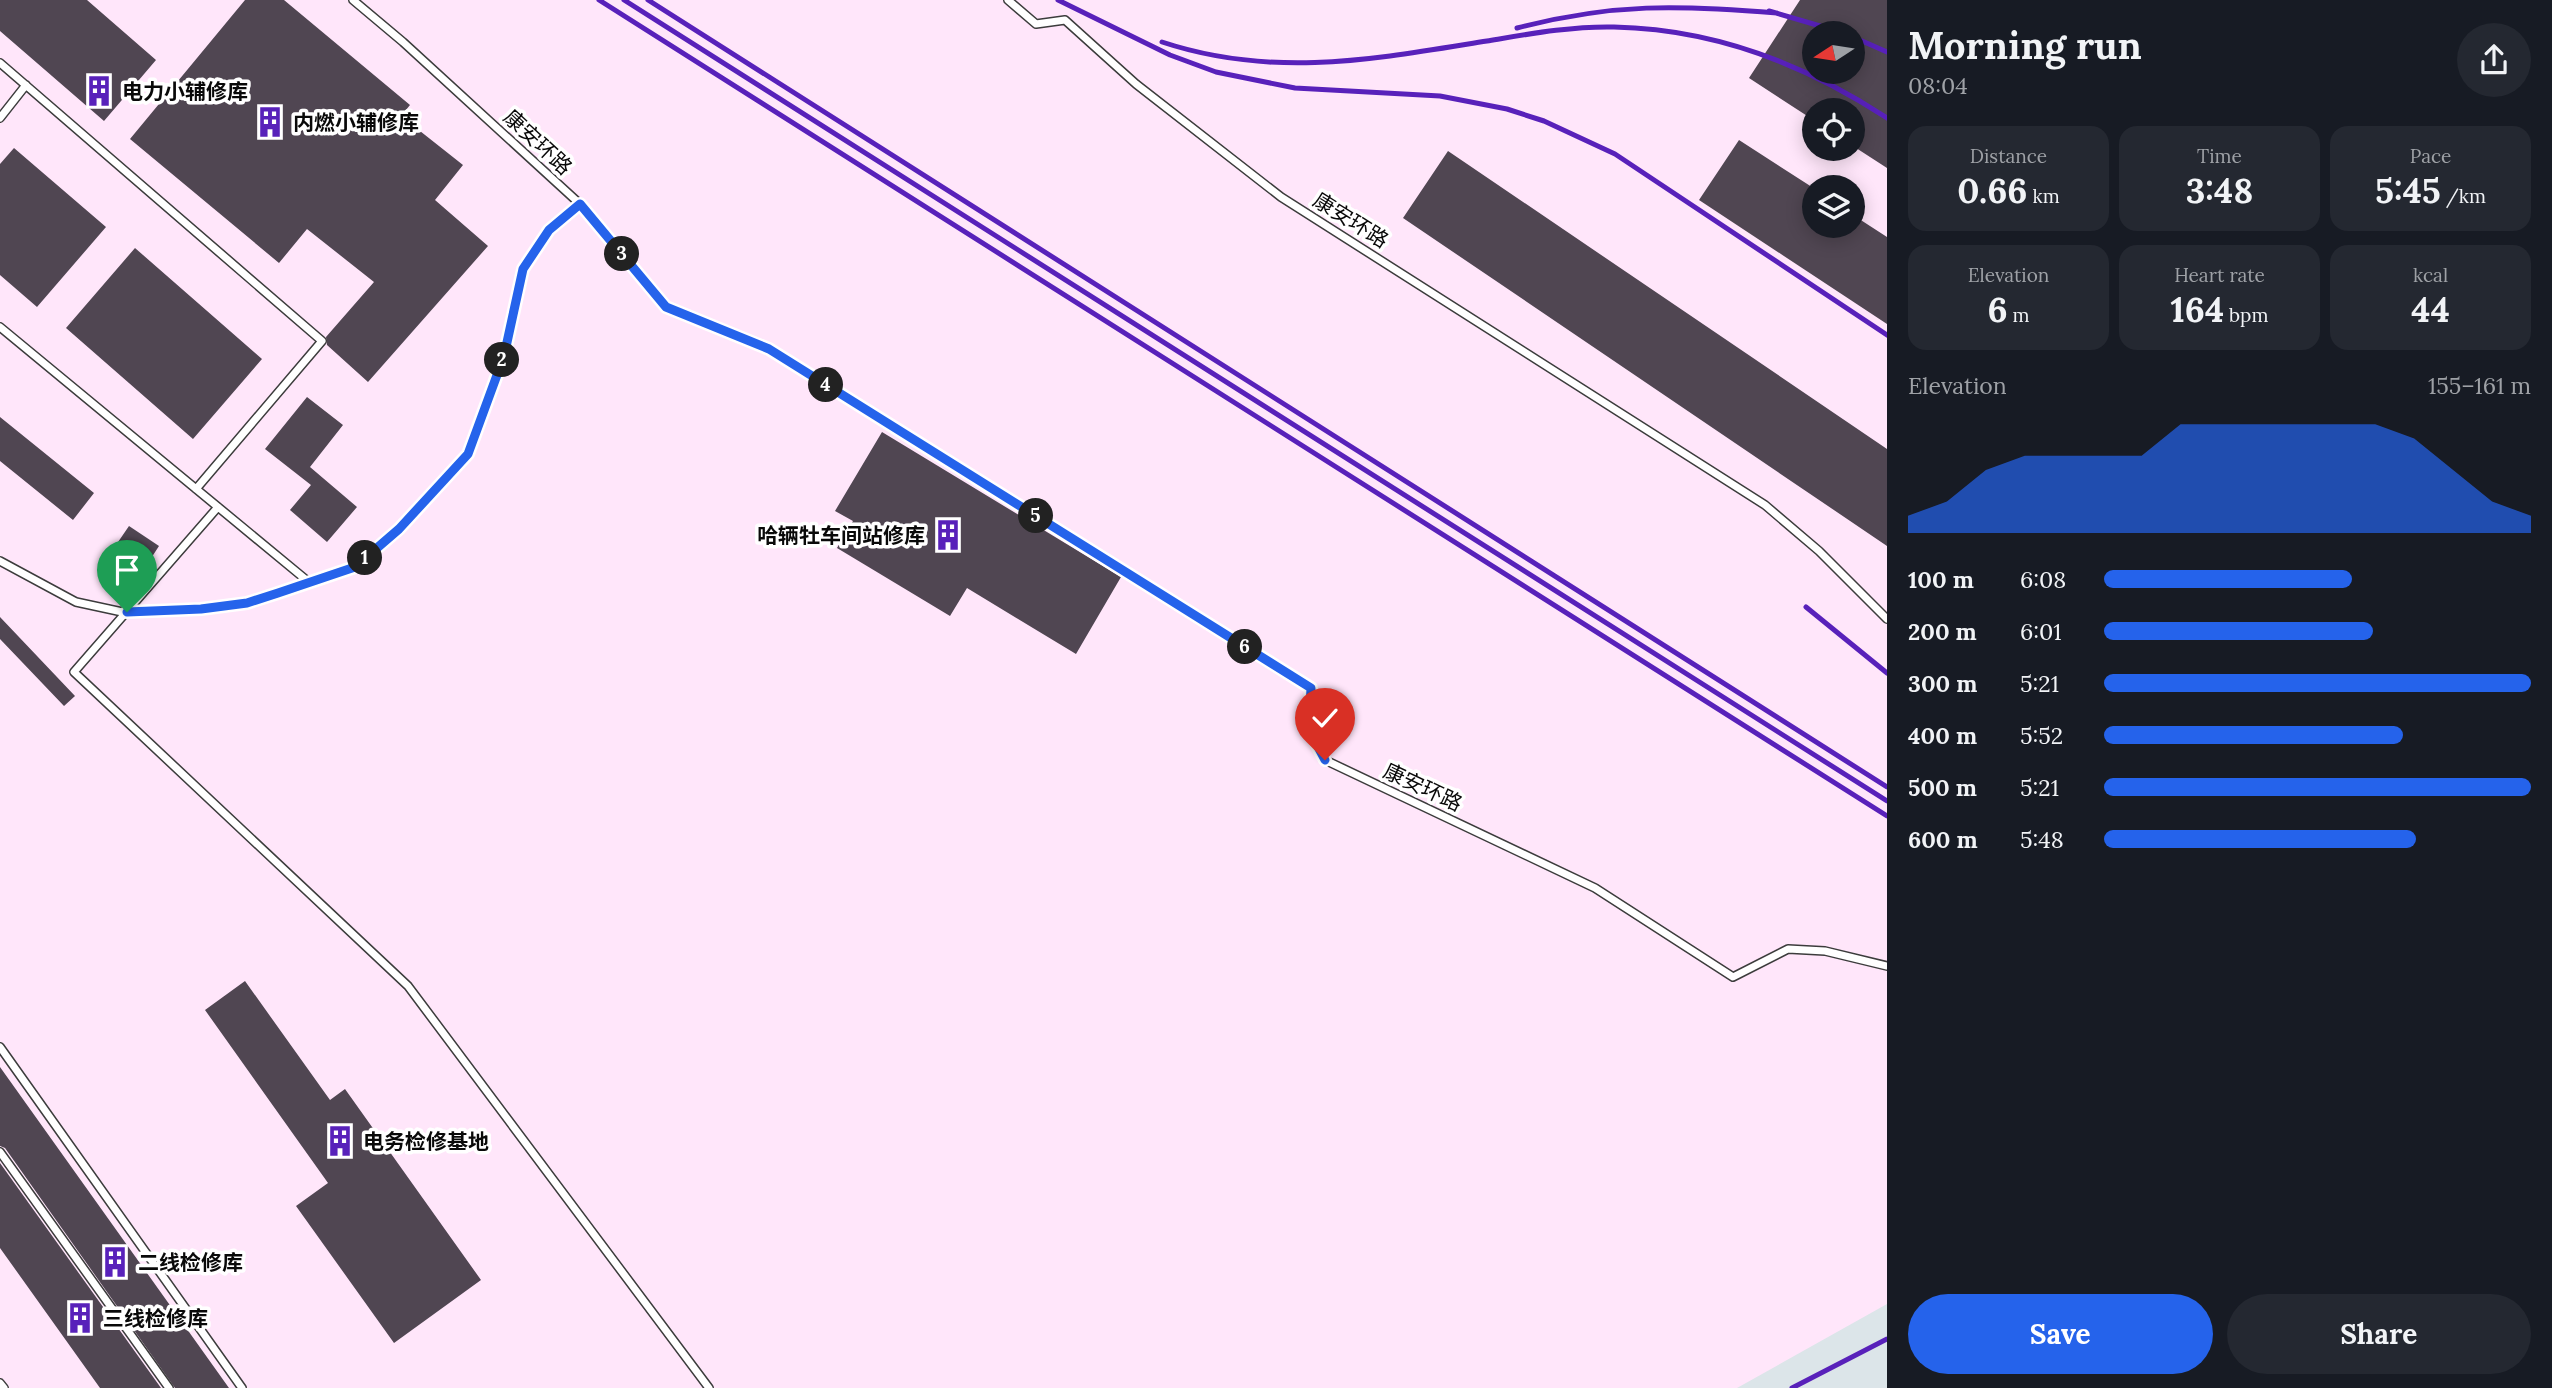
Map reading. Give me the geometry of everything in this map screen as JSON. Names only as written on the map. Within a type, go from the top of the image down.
[{"type":"lane","name":"康安环路","points":[[353,0],[403,42],[580,204],[666,307],[769,349],[1311,688],[1309,730],[1325,760],[1595,888],[1733,977],[1788,948],[1825,951],[1887,966]]},
{"type":"lane","name":"康安环路","points":[[1009,0],[1036,24],[1065,20],[1136,84],[1281,197],[1765,505],[1819,551],[1887,619]]},
{"type":"lane","points":[[0,63],[322,341],[196,489]]},
{"type":"lane","points":[[0,118],[26,85]]},
{"type":"lane","points":[[0,561],[76,601],[127,612],[201,609],[247,603],[355,567],[399,529],[468,454],[504,356],[523,269],[549,230],[580,204]]},
{"type":"lane","points":[[0,327],[310,583]]},
{"type":"lane","points":[[218,507],[74,672],[408,986],[709,1388]]},
{"type":"lane","points":[[0,1047],[242,1388]]},
{"type":"lane","points":[[0,1152],[169,1388]]},
{"type":"lane","points":[[0,1383],[4,1388]]},
{"type":"shaded area","points":[[1887,1304],[1887,1388],[1737,1388]]},
{"type":"building","name":"电力小辅修库","points":[[0,0],[87,0],[156,60],[104,121],[0,31]]},
{"type":"building","name":"内燃小辅修库","points":[[245,0],[284,0],[410,105],[401,116],[463,165],[435,200],[488,246],[368,382],[327,345],[326,337],[374,282],[307,229],[279,263],[130,139]]},
{"type":"building","points":[[1800,0],[1887,0],[1887,168],[1865,154],[1865,98],[1802,98],[1802,113],[1749,78]]},
{"type":"building","points":[[1739,140],[1802,181],[1802,238],[1865,238],[1865,223],[1887,237],[1887,324],[1699,200]]},
{"type":"building","points":[[14,148],[106,227],[37,307],[0,275],[0,164]]},
{"type":"building","points":[[1448,151],[1887,449],[1887,546],[1403,218]]},
{"type":"building","points":[[135,248],[262,359],[193,439],[66,328]]},
{"type":"building","points":[[307,397],[343,425],[310,467],[357,507],[327,542],[290,510],[311,485],[265,449]]},
{"type":"building","points":[[0,417],[94,493],[73,520],[0,461]]},
{"type":"building","name":"哈辆牡车间站修库","points":[[882,432],[1121,577],[1076,654],[967,588],[950,616],[837,548],[853,521],[835,511]]},
{"type":"building","points":[[129,526],[159,546],[146,566],[116,545]]},
{"type":"building","points":[[0,617],[75,696],[64,706],[0,639]]},
{"type":"building","name":"电务检修基地","points":[[245,981],[330,1100],[345,1089],[481,1280],[394,1343],[296,1206],[328,1183],[205,1010]]},
{"type":"building","name":"二线检修库","points":[[0,1067],[229,1388],[175,1388],[5,1148],[0,1146]]},
{"type":"building","name":"三线检修库","points":[[0,1163],[161,1388],[100,1388],[0,1248]]},
{"type":"railway","points":[[599,0],[1887,816]]},
{"type":"railway","points":[[624,0],[1887,801]]},
{"type":"railway","points":[[648,0],[1887,787]]},
{"type":"railway","points":[[1058,0],[1170,55],[1216,72],[1295,88],[1440,96],[1507,109],[1544,121],[1615,154],[1887,335]]},
{"type":"railway","points":[[1517,28],[1584,14],[1646,8],[1709,8],[1777,13]]},
{"type":"railway","points":[[1769,11],[1803,21]]},
{"type":"railway","points":[[1162,42],[1244,60],[1324,62],[1405,54],[1566,29],[1651,29],[1723,42],[1757,53],[1824,81],[1887,118]]},
{"type":"railway","points":[[1866,43],[1887,52]]},
{"type":"railway","points":[[1806,607],[1887,673]]},
{"type":"railway","points":[[1792,1388],[1887,1339]]},
{"type":"place","name":"电力小辅修库","points":[[99,91]]},
{"type":"place","name":"内燃小辅修库","points":[[270,122]]},
{"type":"place","name":"哈辆牡车间站修库","points":[[948,535]]},
{"type":"place","name":"电务检修基地","points":[[340,1141]]},
{"type":"place","name":"二线检修库","points":[[115,1262]]},
{"type":"place","name":"三线检修库","points":[[80,1318]]},
{"type":"route","points":[[127,612],[201,609],[247,603],[355,567],[399,529],[468,454],[504,356],[523,269],[549,230],[580,204],[666,307],[769,349],[1311,688],[1309,730],[1325,760]]}]
